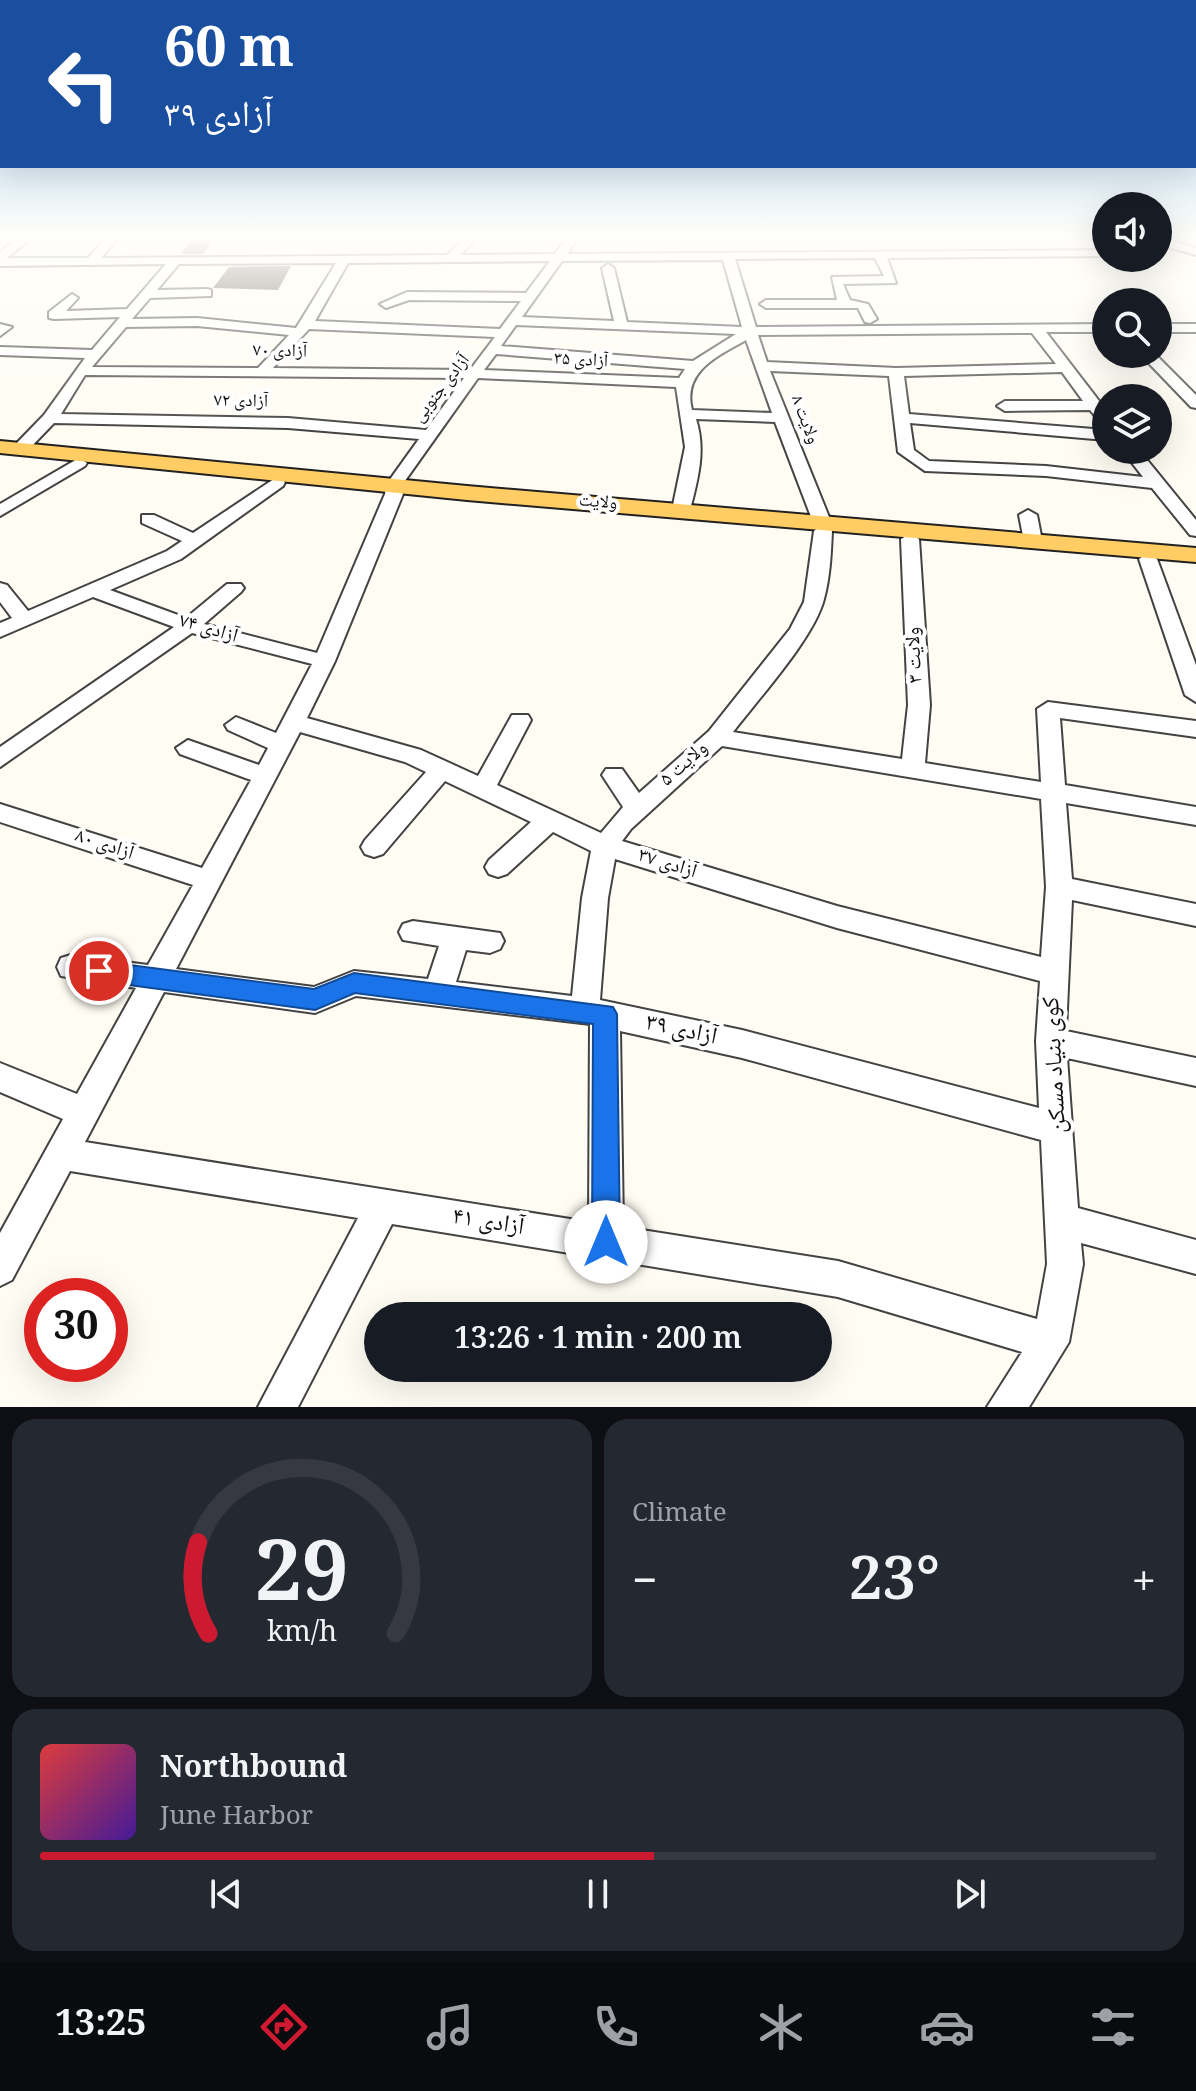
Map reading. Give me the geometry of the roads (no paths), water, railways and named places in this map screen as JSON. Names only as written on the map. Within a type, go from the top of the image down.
[{"type":"main road","name":"ولایت","points":[[7,450],[79,463],[277,482],[681,510],[910,539],[1196,564]]},
{"type":"main road","name":"ولایت","points":[[7,450],[394,490],[1196,555]]},
{"type":"street","points":[[68,302],[54,315],[302,328],[448,331],[511,327],[622,327],[751,331],[1092,328]]},
{"type":"street","points":[[7,450],[50,418],[81,371],[141,302]]},
{"type":"street","points":[[264,370],[302,328],[318,302]]},
{"type":"street","points":[[386,304],[392,302]]},
{"type":"street","name":"آزادی جنوبی","points":[[4,1254],[62,1154],[288,733],[324,661],[394,490],[430,435],[530,302]]},
{"type":"street","points":[[616,302],[622,327]]},
{"type":"street","name":"ولایت ۸","points":[[742,302],[761,366],[822,527]]},
{"type":"street","points":[[766,304],[862,304],[870,319]]},
{"type":"street","points":[[1034,326],[1092,403]]},
{"type":"street","points":[[1172,328],[1196,328]]},
{"type":"street","points":[[436,349],[448,331]]},
{"type":"street","points":[[681,510],[691,472],[693,437],[686,414],[684,383],[697,366],[751,331]]},
{"type":"street","points":[[494,350],[697,366]]},
{"type":"street","points":[[0,351],[96,354]]},
{"type":"street","points":[[761,366],[896,372],[988,367],[1064,368]]},
{"type":"street","points":[[1161,368],[1196,404]]},
{"type":"street","name":"آزادی ۷۰","points":[[81,371],[478,374]]},
{"type":"street","points":[[826,371],[826,387]]},
{"type":"street","points":[[896,372],[906,452],[925,466],[1046,471],[1158,484]]},
{"type":"street","name":"آزادی ۳۵","points":[[478,374],[684,383]]},
{"type":"street","points":[[1005,406],[1092,405]]},
{"type":"street","points":[[686,414],[781,418]]},
{"type":"street","name":"آزادی ۷۲","points":[[50,418],[288,423],[430,435]]},
{"type":"street","points":[[902,418],[1092,434]]},
{"type":"street","points":[[0,511],[79,463]]},
{"type":"street","points":[[1142,464],[1196,531]]},
{"type":"street","points":[[0,631],[174,555],[277,482]]},
{"type":"street","points":[[1028,515],[1033,541]]},
{"type":"street","points":[[148,519],[196,541]]},
{"type":"street","name":"ولایت ۵","points":[[606,1242],[595,1012],[595,898],[605,846],[622,822],[717,737],[799,631],[814,602],[820,571],[822,527]]},
{"type":"street","name":"ولایت ۳","points":[[910,539],[919,705],[912,771]]},
{"type":"street","points":[[1148,559],[1171,623],[1192,668],[1196,695]]},
{"type":"street","points":[[0,759],[189,626],[234,588]]},
{"type":"street","points":[[0,589],[25,621]]},
{"type":"street","name":"آزادی ۷۴","points":[[94,591],[189,626],[324,661]]},
{"type":"street","points":[[1171,623],[1196,626]]},
{"type":"street","name":"کوی بنیاد مسکن","points":[[1006,1407],[1051,1342],[1065,1264],[1059,1129],[1051,1041],[1052,972],[1059,887],[1056,791],[1048,709],[1196,729]]},
{"type":"street","points":[[482,789],[498,767],[520,720]]},
{"type":"street","name":"آزادی ۳۷","points":[[236,725],[413,756],[605,846],[837,917],[1052,972]]},
{"type":"street","points":[[717,737],[1196,816]]},
{"type":"street","points":[[188,748],[265,776]]},
{"type":"street","points":[[374,847],[441,770]]},
{"type":"street","points":[[614,775],[637,808]]},
{"type":"street","name":"آزادی ۸۰","points":[[0,813],[209,880]]},
{"type":"street","points":[[498,867],[550,820]]},
{"type":"street","points":[[1059,887],[1196,915]]},
{"type":"street","points":[[413,932],[490,941]]},
{"type":"street","points":[[438,993],[456,936]]},
{"type":"street","name":"آزادی ۳۹","points":[[71,967],[315,1000],[354,983],[595,1012],[742,1044],[1059,1129]]},
{"type":"street","points":[[1051,1041],[1196,1072]]},
{"type":"street","points":[[0,1077],[84,1112]]},
{"type":"street","name":"آزادی ۴۱","points":[[62,1154],[838,1279],[1051,1342]]},
{"type":"street","points":[[277,1407],[383,1206]]},
{"type":"street","points":[[1063,1221],[1196,1257]]}]
